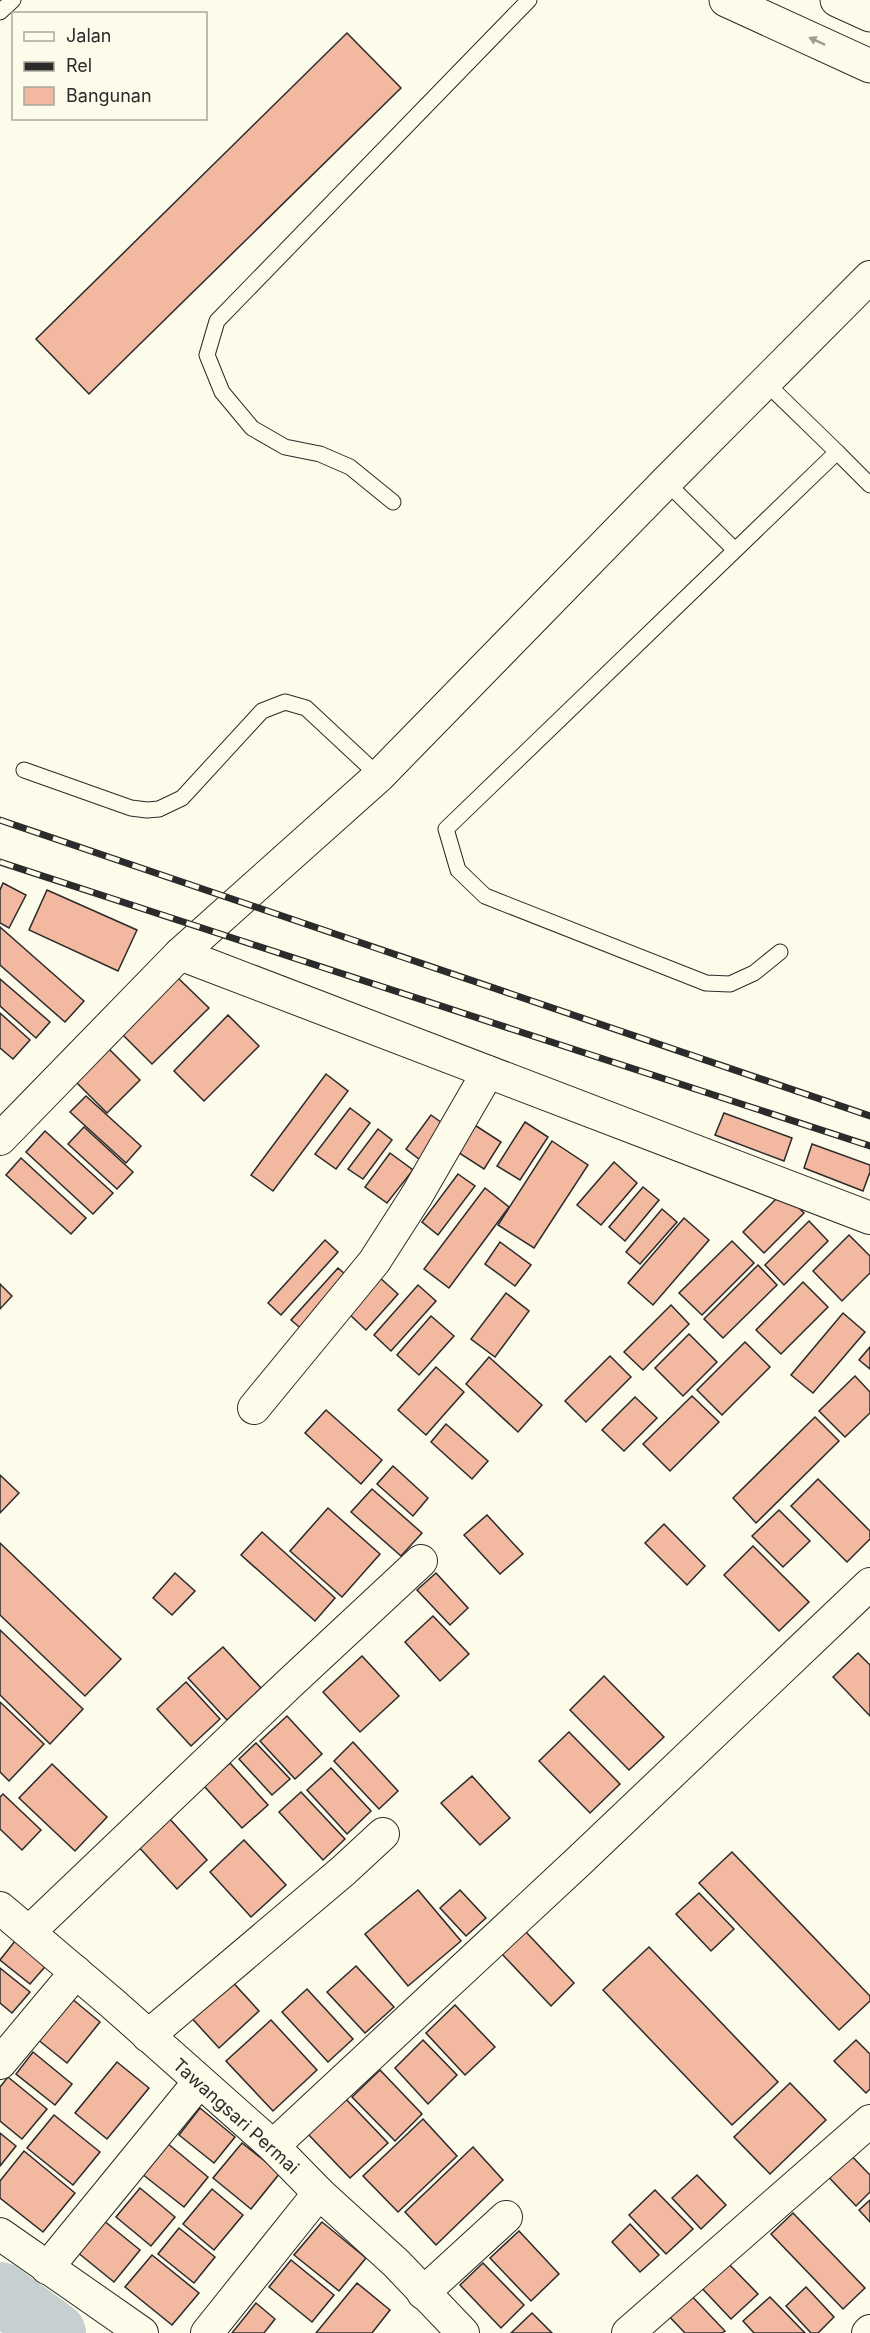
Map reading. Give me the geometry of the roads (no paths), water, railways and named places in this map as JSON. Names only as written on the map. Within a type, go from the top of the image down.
[{"type":"highway","points":[[726,0],[870,66]]},
{"type":"highway","points":[[837,0],[870,14]]},
{"type":"street","points":[[0,1139],[180,954],[379,776],[870,277]]},
{"type":"street","points":[[180,954],[870,1218]]},
{"type":"street","points":[[254,1408],[374,1262],[417,1195],[488,1072]]},
{"type":"street","points":[[29,1932],[421,1561]]},
{"type":"street","points":[[273,2146],[579,1861],[870,1584]]},
{"type":"street","points":[[148,2036],[343,1871],[383,1834]]},
{"type":"street","name":"Tawangsari Permai","points":[[0,1908],[273,2146],[319,2193],[396,2263],[463,2333]]},
{"type":"street","points":[[0,2063],[76,1972]]},
{"type":"street","points":[[47,2268],[199,2082]]},
{"type":"street","points":[[628,2333],[870,2121]]},
{"type":"street","points":[[207,2333],[319,2193]]},
{"type":"street","points":[[423,2293],[506,2217]]},
{"type":"street","points":[[0,2234],[142,2333]]},
{"type":"lane","points":[[0,12],[14,0]]},
{"type":"lane","points":[[393,502],[350,467],[320,454],[285,447],[252,428],[222,392],[207,355],[218,321],[529,0]]},
{"type":"lane","points":[[765,382],[870,484]]},
{"type":"lane","points":[[780,952],[754,973],[730,984],[706,983],[485,896],[458,870],[446,829],[837,452]]},
{"type":"lane","points":[[666,482],[735,550]]},
{"type":"lane","points":[[24,770],[131,808],[159,809],[182,798],[262,711],[285,702],[306,708],[379,776]]},
{"type":"waterway","points":[[0,2293],[55,2333]]},
{"type":"railway","points":[[0,820],[870,1116]]},
{"type":"railway","points":[[0,862],[870,1146]]}]
